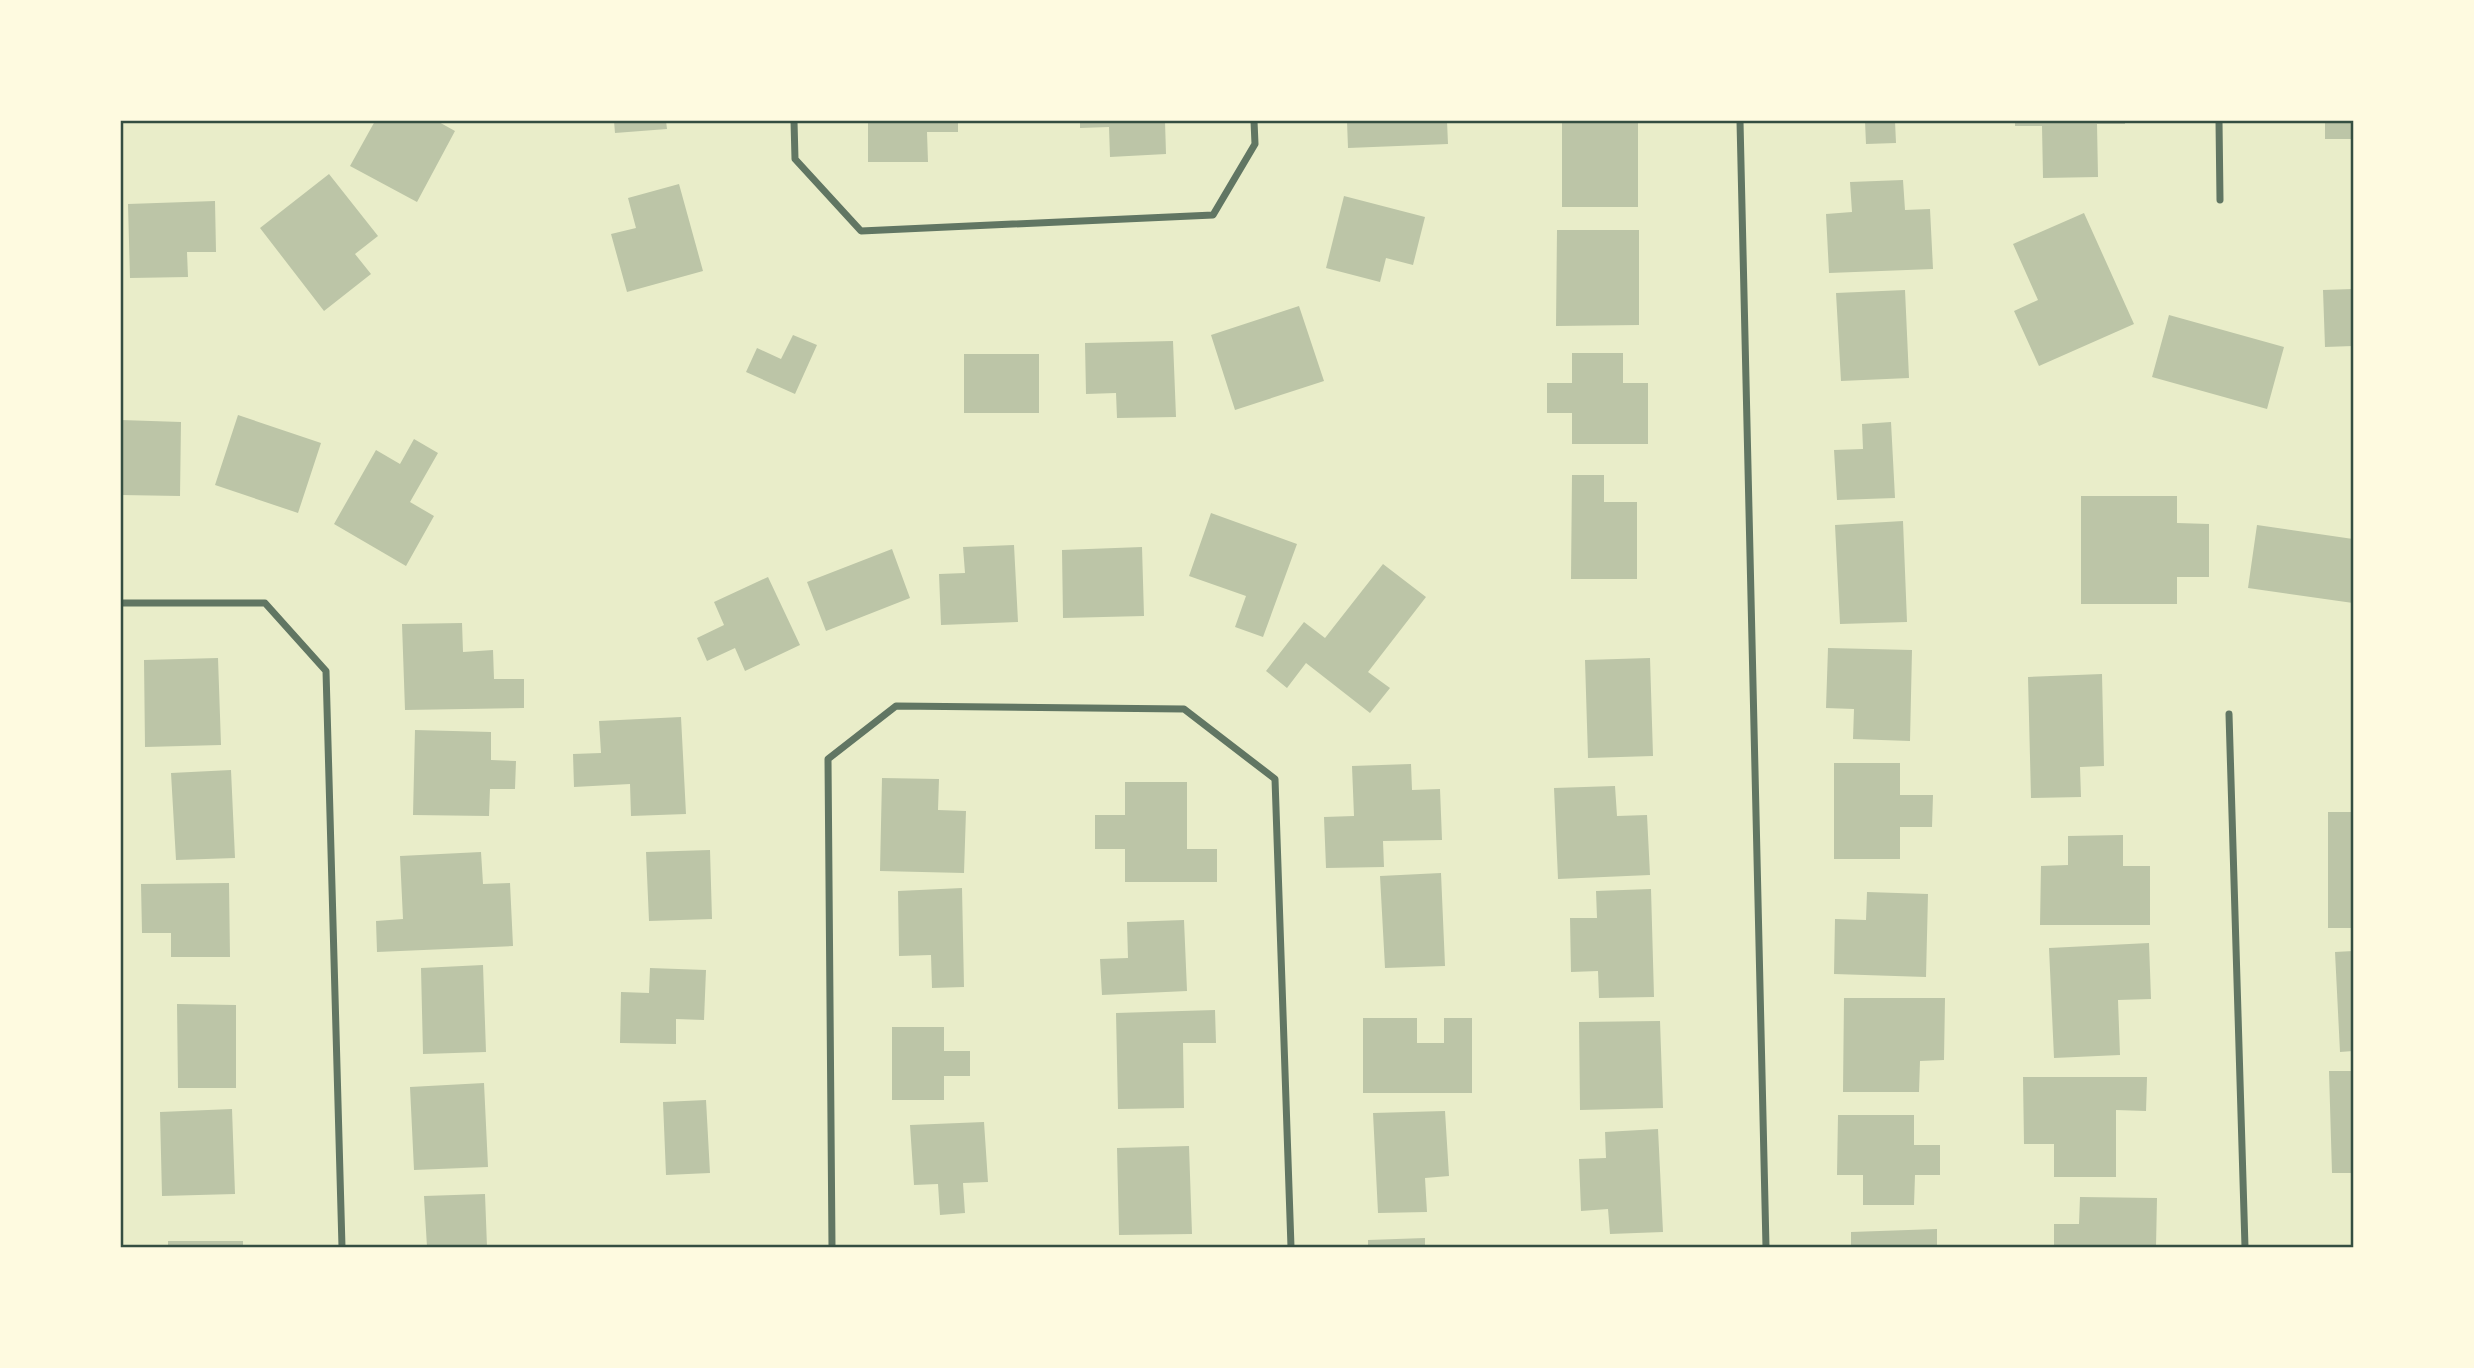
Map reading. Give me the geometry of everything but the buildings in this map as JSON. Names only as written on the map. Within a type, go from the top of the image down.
[{"type":"street","points":[[794,121],[795,159],[860,231],[1213,215],[1255,144],[1254,121]]},
{"type":"street","points":[[1740,121],[1766,1247]]},
{"type":"street","points":[[2219,121],[2220,200]]},
{"type":"street","points":[[121,603],[265,603],[326,671],[342,1247]]},
{"type":"street","points":[[832,1247],[828,759],[896,706],[910,706],[1184,709],[1275,779],[1292,1247]]},
{"type":"street","points":[[2229,714],[2245,1247]]}]
